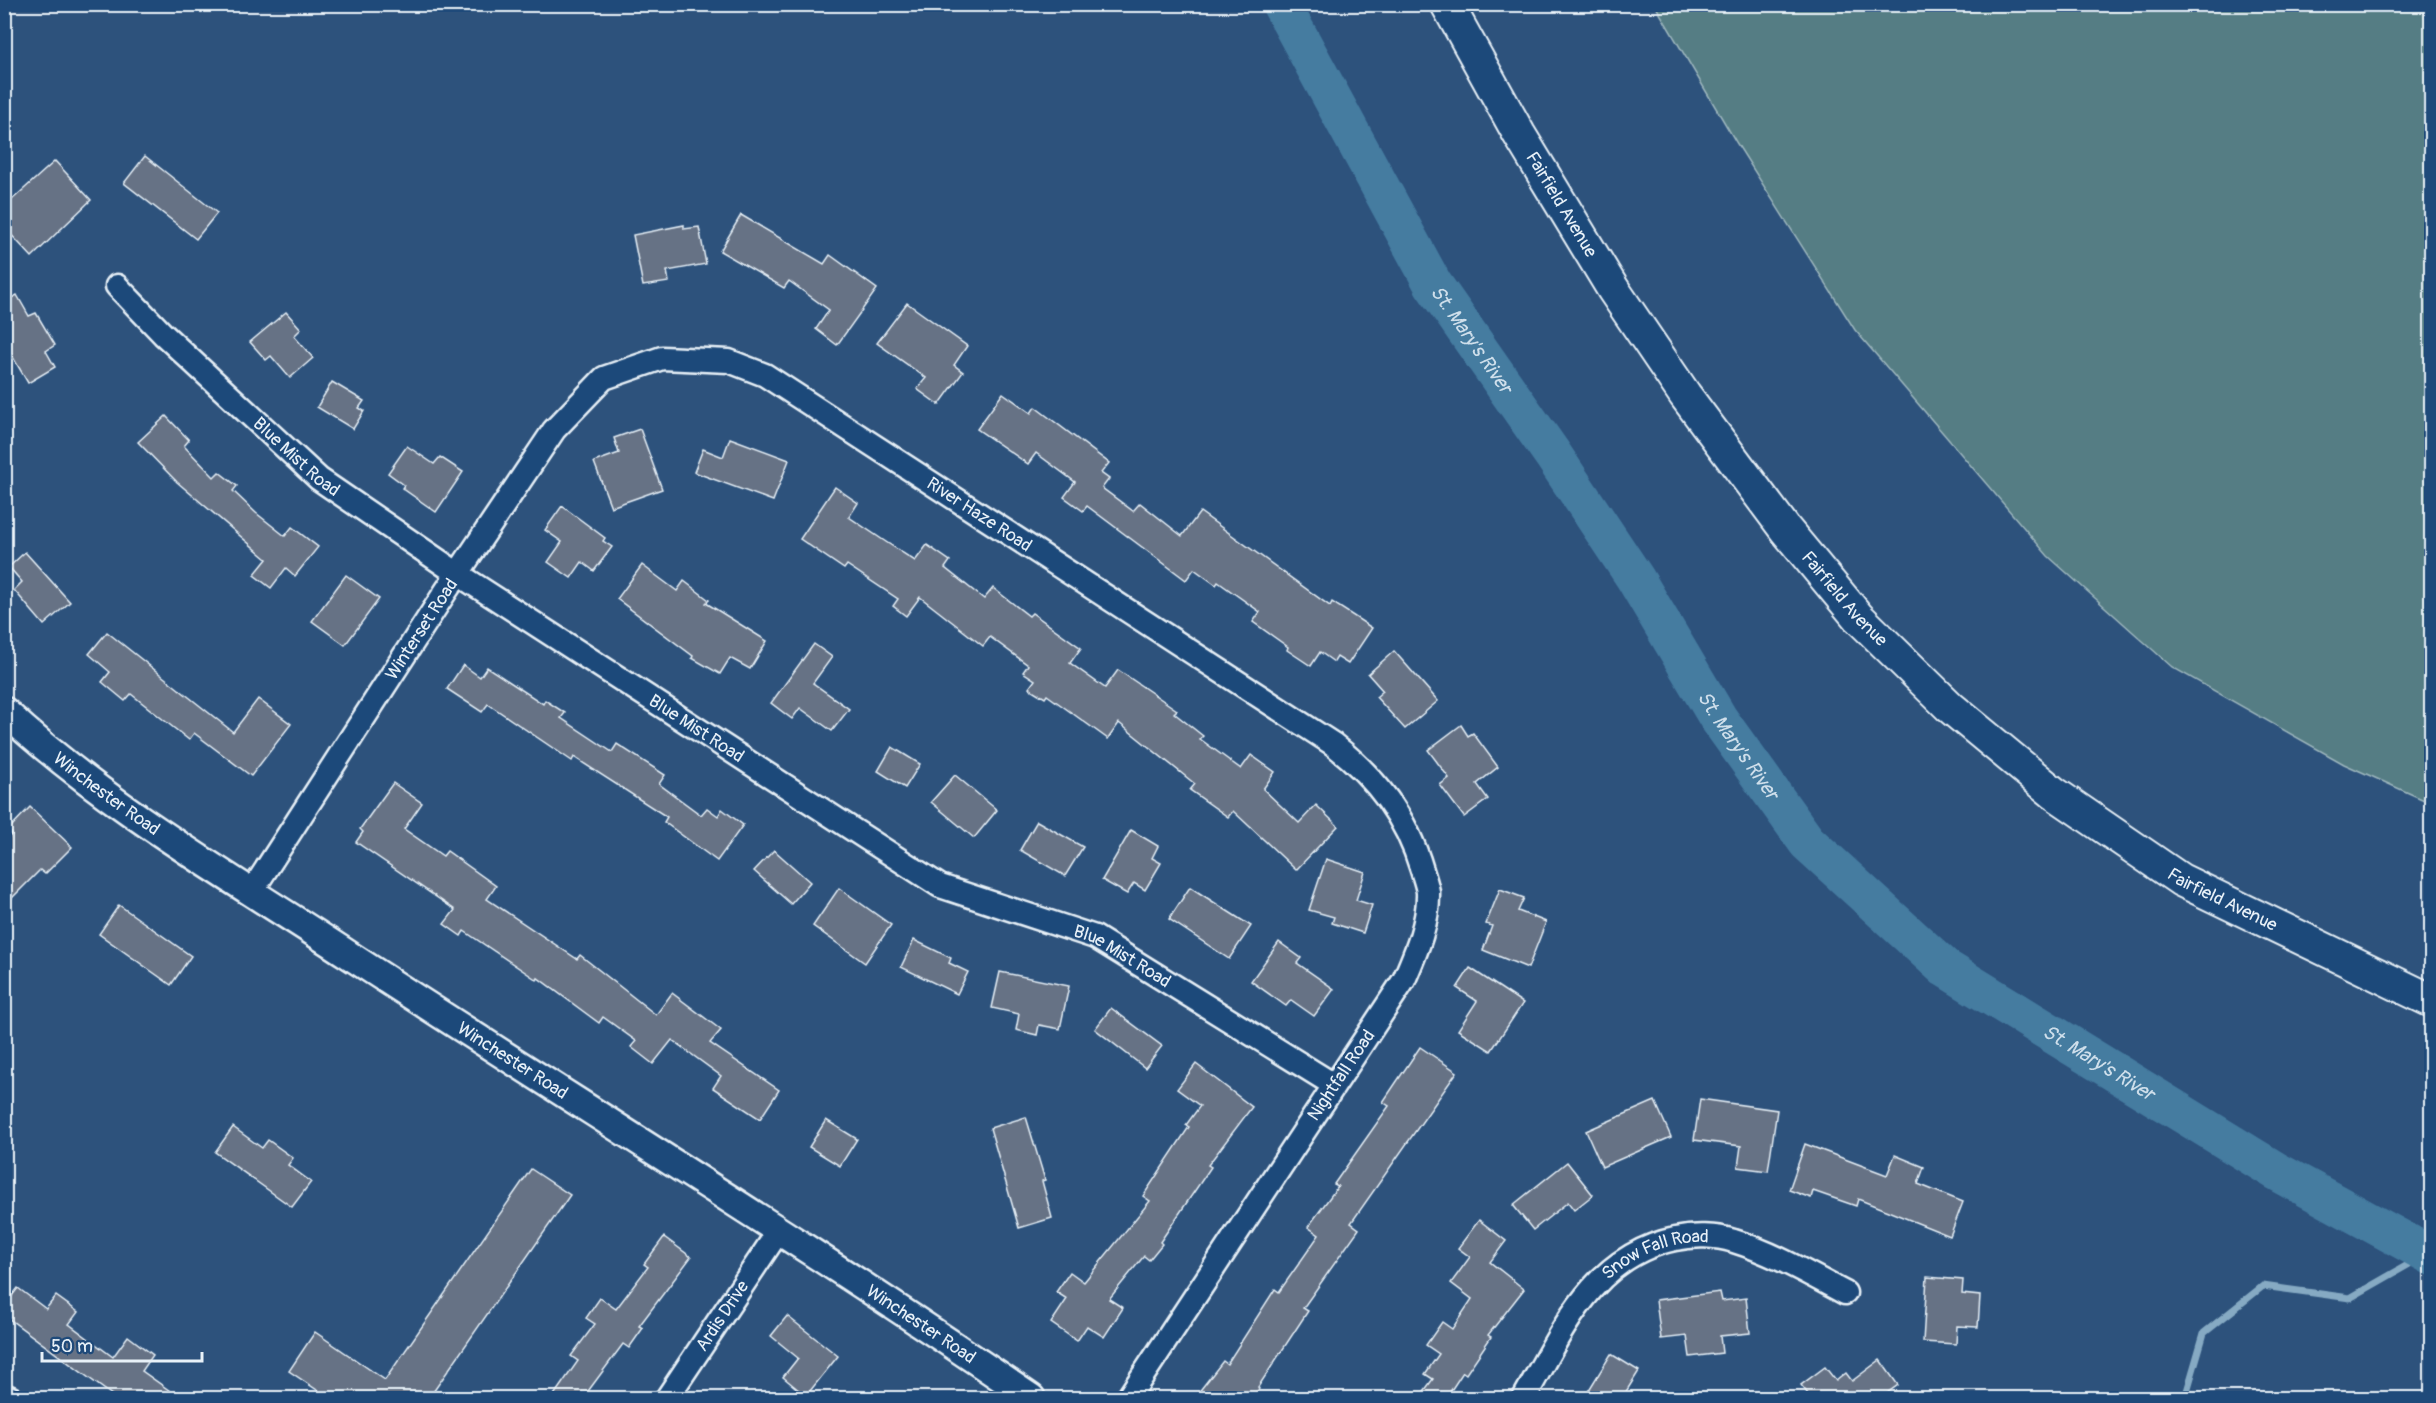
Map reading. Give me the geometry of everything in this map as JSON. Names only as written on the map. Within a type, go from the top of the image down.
[{"type":"main road","name":"Fairfield Avenue","points":[[1447,4],[1519,134],[1613,289],[1685,395],[1785,530],[1858,617],[1950,707],[2045,785],[2181,880],[2432,1001]]},
{"type":"street","name":"Blue Mist Road","points":[[117,285],[163,333],[319,479],[458,574],[940,886],[1095,937],[1334,1085]]},
{"type":"street","name":"River Haze Road","points":[[604,378],[662,358],[729,361],[765,375],[1333,744]]},
{"type":"street","name":"Winterset Road","points":[[252,891],[554,430],[604,378]]},
{"type":"street","name":"Winchester Road","points":[[7,717],[147,824],[941,1336],[1031,1398]]},
{"type":"street","name":"Nightfall Road","points":[[1128,1398],[1404,980],[1423,935],[1428,891],[1414,845],[1386,794],[1356,763],[1333,744]]},
{"type":"street","name":"Ardis Drive","points":[[667,1398],[778,1232]]},
{"type":"street","name":"Snow Fall Road","points":[[1524,1398],[1576,1308],[1603,1275],[1625,1259],[1656,1243],[1690,1236],[1731,1240],[1776,1257],[1845,1293]]},
{"type":"street","points":[[4,1395],[11,1398]]},
{"type":"green space","points":[[1655,5],[2431,5],[2431,803],[2344,764],[2172,667],[2048,556],[1855,330],[1736,142]]},
{"type":"building","points":[[145,156],[217,213],[196,239],[124,183]]},
{"type":"building","points":[[55,161],[91,200],[32,257],[4,227],[4,207]]},
{"type":"building","points":[[741,215],[824,264],[830,255],[877,289],[837,345],[816,329],[829,310],[789,281],[784,288],[720,251]]},
{"type":"building","points":[[684,225],[684,229],[699,227],[706,264],[667,271],[669,282],[643,286],[633,235]]},
{"type":"building","points":[[17,295],[29,316],[36,313],[55,345],[46,351],[55,367],[28,383],[4,342],[4,302]]},
{"type":"building","points":[[907,303],[967,346],[954,365],[963,372],[939,405],[917,389],[926,378],[877,343]]},
{"type":"building","points":[[286,312],[301,329],[294,336],[313,358],[290,378],[271,356],[266,360],[250,342]]},
{"type":"building","points":[[332,382],[364,401],[359,408],[364,411],[353,429],[317,407]]},
{"type":"building","points":[[1003,393],[1031,413],[1035,407],[1109,463],[1101,473],[1109,479],[1102,488],[1133,511],[1140,503],[1182,536],[1200,512],[1330,606],[1332,602],[1372,628],[1348,664],[1337,657],[1334,662],[1320,652],[1311,666],[1253,622],[1260,612],[1218,582],[1216,585],[1194,569],[1186,580],[1087,506],[1083,511],[1064,497],[1075,482],[1036,453],[1028,464],[977,429]]},
{"type":"building","points":[[166,416],[189,440],[184,446],[214,477],[219,472],[237,486],[233,491],[285,536],[292,527],[318,547],[295,576],[286,568],[271,588],[254,575],[267,559],[177,482],[138,442]]},
{"type":"building","points":[[640,429],[662,489],[611,507],[594,462],[619,453],[614,438]]},
{"type":"building","points":[[730,438],[789,460],[773,501],[694,472],[703,449],[723,457]]},
{"type":"building","points":[[407,446],[434,464],[440,457],[463,472],[436,512],[402,488],[404,485],[388,473]]},
{"type":"building","points":[[835,487],[858,503],[849,517],[915,561],[927,545],[950,561],[945,568],[984,599],[993,588],[1029,616],[1032,613],[1081,648],[1070,663],[1105,688],[1118,670],[1177,710],[1174,713],[1203,736],[1200,739],[1241,769],[1251,755],[1275,772],[1263,789],[1299,823],[1316,805],[1338,826],[1296,870],[1233,811],[1228,817],[1190,790],[1195,784],[1119,723],[1108,739],[1047,695],[1045,698],[1029,688],[1035,680],[1023,672],[1028,665],[990,637],[983,646],[920,597],[906,616],[893,606],[898,599],[847,565],[844,569],[800,539]]},
{"type":"building","points":[[562,506],[605,538],[603,541],[612,547],[594,571],[582,562],[571,578],[548,562],[562,542],[545,530]]},
{"type":"building","points":[[25,552],[70,602],[44,625],[14,590],[22,582],[9,567]]},
{"type":"building","points":[[642,565],[677,591],[684,581],[709,600],[706,603],[767,641],[750,669],[730,658],[720,674],[692,658],[693,656],[617,599]]},
{"type":"building","points":[[346,575],[379,599],[345,645],[312,621]]},
{"type":"building","points":[[107,632],[233,732],[258,699],[291,724],[251,776],[194,733],[189,740],[131,694],[125,701],[102,682],[110,672],[89,654]]},
{"type":"building","points":[[814,644],[832,657],[813,683],[849,709],[832,731],[800,708],[792,719],[771,703]]},
{"type":"building","points":[[1394,651],[1438,701],[1405,729],[1376,697],[1383,691],[1368,674]]},
{"type":"building","points":[[463,665],[480,677],[487,667],[543,704],[545,700],[565,713],[561,718],[612,752],[617,744],[665,775],[659,784],[701,815],[707,808],[718,816],[722,809],[743,825],[717,861],[664,822],[667,817],[574,757],[572,761],[488,704],[482,712],[447,689]]},
{"type":"building","points":[[1461,725],[1468,736],[1473,733],[1498,767],[1477,784],[1488,799],[1464,817],[1440,785],[1449,778],[1428,750]]},
{"type":"building","points":[[892,747],[920,764],[905,788],[878,771]]},
{"type":"building","points":[[955,775],[997,810],[974,838],[931,802]]},
{"type":"building","points":[[393,783],[422,803],[404,829],[443,856],[447,851],[496,886],[487,899],[577,959],[580,955],[656,1015],[672,993],[721,1030],[710,1043],[779,1090],[760,1119],[713,1088],[721,1076],[672,1040],[653,1064],[631,1047],[636,1041],[603,1017],[599,1023],[538,978],[537,980],[464,931],[461,936],[444,924],[455,910],[356,842],[363,832],[360,829]]},
{"type":"building","points":[[30,807],[72,847],[45,874],[40,870],[4,906],[4,842],[12,834],[8,830]]},
{"type":"building","points":[[1037,821],[1083,847],[1065,876],[1020,850]]},
{"type":"building","points":[[1131,830],[1158,846],[1152,858],[1161,863],[1145,890],[1134,883],[1127,894],[1102,880]]},
{"type":"building","points":[[774,850],[810,882],[791,904],[754,871]]},
{"type":"building","points":[[1326,859],[1365,872],[1356,900],[1372,905],[1363,933],[1332,923],[1334,917],[1309,910]]},
{"type":"building","points":[[1190,887],[1251,926],[1229,959],[1169,919]]},
{"type":"building","points":[[839,888],[891,925],[865,963],[813,926]]},
{"type":"building","points":[[1500,889],[1524,898],[1518,911],[1546,922],[1528,968],[1483,950],[1492,926],[1486,924]]},
{"type":"building","points":[[119,905],[191,956],[171,985],[99,934]]},
{"type":"building","points":[[914,940],[951,958],[949,963],[968,972],[957,994],[901,967]]},
{"type":"building","points":[[1279,942],[1301,958],[1297,963],[1334,989],[1314,1016],[1291,1000],[1286,1006],[1251,981]]},
{"type":"building","points":[[1470,968],[1523,1003],[1491,1051],[1458,1030],[1477,1001],[1457,988]]},
{"type":"building","points":[[1000,972],[1069,986],[1060,1029],[1039,1025],[1037,1035],[1016,1030],[1019,1014],[992,1008]]},
{"type":"building","points":[[1111,1008],[1162,1046],[1145,1068],[1095,1029]]},
{"type":"building","points":[[1420,1047],[1457,1072],[1351,1223],[1359,1229],[1303,1308],[1308,1311],[1258,1387],[1259,1389],[1252,1398],[1194,1398],[1223,1361],[1227,1364],[1275,1289],[1279,1292],[1319,1235],[1308,1227],[1338,1186],[1334,1184],[1389,1106],[1383,1102]]},
{"type":"building","points":[[1196,1064],[1252,1107],[1208,1165],[1211,1167],[1160,1242],[1162,1244],[1149,1260],[1144,1256],[1109,1299],[1123,1308],[1104,1337],[1087,1326],[1077,1341],[1051,1323],[1067,1299],[1056,1292],[1070,1272],[1084,1282],[1150,1201],[1143,1196],[1189,1127],[1186,1125],[1200,1106],[1177,1089]]},
{"type":"building","points":[[1700,1099],[1777,1110],[1768,1171],[1738,1167],[1741,1146],[1694,1140]]},
{"type":"building","points":[[1655,1101],[1671,1137],[1602,1167],[1586,1131]]},
{"type":"building","points":[[1026,1117],[1045,1180],[1042,1181],[1052,1218],[1019,1228],[990,1128]]},
{"type":"building","points":[[826,1120],[857,1139],[840,1166],[809,1147]]},
{"type":"building","points":[[233,1127],[262,1148],[268,1140],[293,1158],[288,1165],[311,1182],[292,1207],[215,1152]]},
{"type":"building","points":[[1805,1144],[1887,1175],[1895,1155],[1924,1167],[1918,1184],[1963,1202],[1950,1236],[1858,1199],[1856,1206],[1813,1191],[1811,1198],[1789,1190]]},
{"type":"building","points":[[1567,1162],[1593,1195],[1574,1210],[1568,1202],[1533,1230],[1513,1205]]},
{"type":"building","points":[[531,1169],[570,1195],[429,1398],[329,1398],[289,1371],[315,1332],[385,1380]]},
{"type":"building","points":[[1479,1220],[1506,1241],[1490,1262],[1524,1289],[1488,1335],[1491,1337],[1466,1374],[1463,1372],[1446,1398],[1419,1398],[1433,1379],[1425,1374],[1439,1354],[1426,1345],[1442,1322],[1452,1329],[1472,1299],[1451,1283],[1470,1257],[1458,1248]]},
{"type":"building","points":[[664,1237],[691,1257],[639,1326],[643,1328],[629,1348],[623,1344],[583,1398],[552,1398],[578,1361],[571,1356],[595,1324],[586,1318],[600,1298],[616,1309],[648,1267],[644,1264]]},
{"type":"building","points":[[1927,1277],[1963,1280],[1962,1294],[1980,1296],[1978,1327],[1957,1326],[1956,1344],[1923,1342]]},
{"type":"building","points":[[18,1288],[46,1309],[56,1296],[78,1312],[69,1324],[113,1357],[128,1336],[153,1355],[142,1371],[180,1398],[116,1398],[4,1315],[4,1306]]},
{"type":"building","points":[[1720,1292],[1722,1301],[1746,1298],[1750,1333],[1720,1336],[1722,1353],[1690,1357],[1687,1336],[1661,1339],[1656,1300]]},
{"type":"building","points":[[787,1316],[838,1356],[806,1396],[783,1377],[798,1358],[771,1336]]},
{"type":"building","points":[[1611,1354],[1639,1371],[1622,1398],[1584,1398]]},
{"type":"building","points":[[1880,1360],[1898,1385],[1880,1398],[1811,1398],[1801,1385],[1825,1367],[1836,1381],[1846,1373],[1852,1381]]},
{"type":"waterway","name":"St. Mary's River","points":[[1281,4],[1433,284],[1553,455],[1635,578],[1718,718],[1807,842],[1945,968],[2276,1171],[2432,1256]]},
{"type":"waterway","points":[[2185,1398],[2204,1333],[2263,1286],[2350,1298],[2427,1254]]}]
